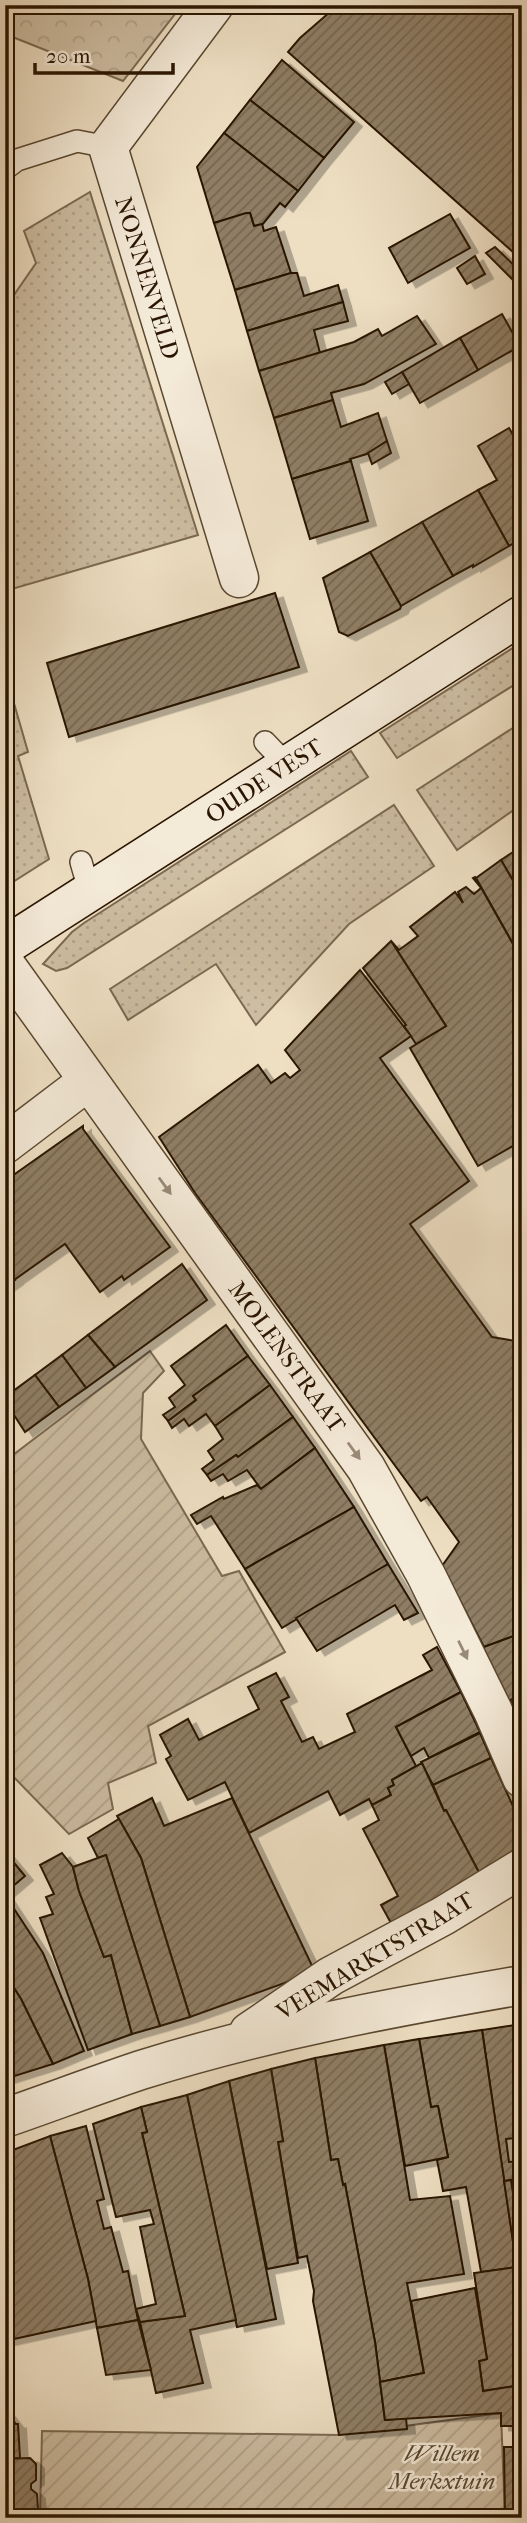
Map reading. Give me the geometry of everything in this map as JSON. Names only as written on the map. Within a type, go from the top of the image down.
[{"type":"street","points":[[108,147],[214,5]]},
{"type":"street","name":"NONNENVELD","points":[[108,147],[239,578]]},
{"type":"street","name":"OUDE VEST","points":[[5,946],[85,878],[277,754],[522,615]]},
{"type":"street","name":"MOLENSTRAAT","points":[[5,964],[366,1468],[426,1575],[493,1711],[522,1778]]},
{"type":"street","points":[[5,1144],[88,1081]]},
{"type":"street","name":"VEEMARKTSTRAAT","points":[[230,2046],[331,1976],[443,1916],[522,1867]]},
{"type":"street","name":"VEEMARKTSTRAAT","points":[[5,2118],[141,2071],[230,2046],[439,1999],[522,1985]]},
{"type":"lane","points":[[5,169],[17,160],[76,141],[108,147]]},
{"type":"green space","points":[[5,5],[182,5],[123,81],[5,34]]},
{"type":"green space","points":[[90,192],[198,535],[5,591],[5,308],[36,263],[24,231]]},
{"type":"green space","points":[[522,642],[522,680],[397,758],[380,733]]},
{"type":"green space","points":[[5,672],[28,752],[18,756],[49,859],[5,887]]},
{"type":"green space","points":[[522,722],[522,804],[457,850],[417,790]]},
{"type":"green space","points":[[351,751],[368,777],[67,968],[56,971],[43,964],[72,932],[84,923]]},
{"type":"green space","points":[[394,805],[434,866],[349,924],[256,1025],[216,964],[128,1020],[110,989]]},
{"type":"green space","points":[[150,1351],[164,1371],[143,1393],[141,1439],[222,1576],[239,1571],[285,1652],[148,1726],[156,1763],[108,1783],[113,1809],[69,1834],[5,1768],[5,1461]]},
{"type":"green space","name":"Willem Merkxtuin","points":[[501,2413],[505,2518],[40,2518],[42,2431],[339,2435]]},
{"type":"building","points":[[338,5],[522,5],[522,260],[288,52]]},
{"type":"building","points":[[282,60],[354,122],[324,158],[250,100]]},
{"type":"building","points":[[250,100],[324,158],[298,191],[224,133]]},
{"type":"building","points":[[224,133],[298,191],[285,207],[280,203],[262,225],[254,226],[250,213],[214,223],[197,167]]},
{"type":"building","points":[[250,213],[254,226],[262,224],[264,231],[276,227],[291,273],[235,290],[214,223]]},
{"type":"building","points":[[450,214],[470,248],[408,283],[389,248]]},
{"type":"building","points":[[495,247],[522,273],[522,294],[513,280],[486,253]]},
{"type":"building","points":[[475,256],[485,274],[467,284],[457,268]]},
{"type":"building","points":[[297,273],[304,296],[338,285],[343,302],[247,331],[235,290]]},
{"type":"building","points":[[343,302],[348,321],[314,330],[320,353],[259,371],[247,331]]},
{"type":"building","points":[[502,314],[520,346],[478,370],[460,338]]},
{"type":"building","points":[[417,316],[436,344],[364,384],[331,393],[333,400],[274,418],[259,371],[354,342],[378,329],[382,336]]},
{"type":"building","points":[[460,338],[478,370],[420,403],[402,372]]},
{"type":"building","points":[[402,372],[409,384],[392,394],[385,382]]},
{"type":"building","points":[[333,400],[341,427],[378,413],[387,441],[370,453],[350,459],[351,461],[292,479],[274,418]]},
{"type":"building","points":[[509,428],[522,450],[522,539],[509,546],[478,490],[497,480],[478,446]]},
{"type":"building","points":[[387,441],[391,453],[372,464],[368,453]]},
{"type":"building","points":[[351,461],[368,521],[310,539],[292,479]]},
{"type":"building","points":[[478,490],[509,546],[453,576],[422,522]]},
{"type":"building","points":[[422,522],[453,576],[401,606],[370,552]]},
{"type":"building","points":[[370,552],[401,606],[400,609],[348,636],[339,632],[323,578]]},
{"type":"building","points":[[275,593],[299,667],[69,737],[47,663]]},
{"type":"building","points":[[522,846],[522,896],[501,860]]},
{"type":"building","points":[[501,860],[522,896],[522,960],[476,878]]},
{"type":"building","points":[[475,877],[522,960],[522,1146],[515,1150],[513,1146],[478,1166],[410,1048],[446,1026],[391,941],[399,950],[418,936],[410,927],[455,892],[463,903],[458,892],[466,887],[474,894],[481,888],[473,878]]},
{"type":"building","points":[[391,941],[446,1026],[416,1044],[404,1026],[406,1025],[363,968]]},
{"type":"building","points":[[360,970],[411,1036],[380,1058],[469,1181],[410,1224],[492,1337],[522,1342],[522,1633],[484,1647],[442,1566],[459,1542],[427,1497],[421,1501],[195,1193],[159,1137],[258,1065],[271,1083],[285,1073],[290,1078],[300,1070],[285,1050]]},
{"type":"building","points":[[83,1126],[170,1247],[124,1280],[122,1276],[100,1292],[65,1244],[14,1280],[5,1267],[5,1181]]},
{"type":"building","points":[[182,1264],[207,1300],[115,1367],[88,1335]]},
{"type":"building","points":[[5,1267],[15,1280],[5,1287]]},
{"type":"building","points":[[226,1325],[248,1356],[193,1396],[196,1400],[168,1421],[163,1415],[175,1407],[169,1398],[185,1385],[171,1366]]},
{"type":"building","points":[[88,1335],[115,1367],[86,1388],[62,1355]]},
{"type":"building","points":[[62,1355],[86,1388],[59,1407],[35,1375]]},
{"type":"building","points":[[248,1356],[270,1385],[215,1426],[206,1414],[189,1426],[184,1419],[172,1428],[168,1421],[196,1400],[193,1396]]},
{"type":"building","points":[[35,1375],[59,1407],[25,1432],[5,1397]]},
{"type":"building","points":[[270,1385],[293,1417],[238,1457],[236,1455],[207,1475],[202,1469],[214,1460],[208,1451],[223,1439],[215,1426]]},
{"type":"building","points":[[293,1417],[315,1448],[261,1489],[247,1470],[228,1481],[223,1474],[211,1481],[207,1475],[236,1455],[238,1457]]},
{"type":"building","points":[[315,1448],[354,1507],[245,1569],[211,1516],[197,1524],[191,1515],[223,1497],[224,1499],[257,1485],[261,1489]]},
{"type":"building","points":[[354,1507],[388,1564],[282,1628],[245,1569]]},
{"type":"building","points":[[388,1564],[418,1613],[404,1620],[395,1605],[317,1651],[296,1618]]},
{"type":"building","points":[[522,1633],[522,1694],[507,1702],[481,1648]]},
{"type":"building","points":[[437,1647],[461,1692],[396,1727],[416,1766],[392,1780],[394,1785],[388,1788],[391,1795],[372,1805],[369,1799],[340,1815],[328,1791],[249,1833],[225,1782],[188,1800],[166,1759],[171,1756],[160,1735],[188,1719],[199,1740],[259,1709],[248,1687],[276,1673],[289,1697],[281,1701],[302,1742],[313,1737],[319,1749],[355,1732],[347,1714],[432,1670],[423,1655]]},
{"type":"building","points":[[461,1692],[480,1732],[429,1758],[424,1748],[411,1756],[396,1727]]},
{"type":"building","points":[[522,1697],[522,1734],[508,1703]]},
{"type":"building","points":[[480,1733],[491,1758],[433,1785],[421,1762]]},
{"type":"building","points":[[491,1758],[522,1826],[522,1856],[483,1880],[446,1810],[444,1811],[433,1785]]},
{"type":"building","points":[[422,1763],[444,1811],[446,1810],[483,1880],[396,1932],[381,1905],[398,1896],[363,1829],[379,1820],[372,1805],[391,1795],[388,1788],[394,1785],[392,1780]]},
{"type":"building","points":[[152,1798],[164,1826],[232,1798],[315,1972],[190,2017],[141,1858],[117,1816]]},
{"type":"building","points":[[119,1819],[141,1858],[190,2017],[160,2026],[106,1855],[98,1858],[88,1838]]},
{"type":"building","points":[[5,1852],[25,1876],[5,1893]]},
{"type":"building","points":[[62,1853],[73,1867],[79,1891],[104,1957],[111,1955],[132,2034],[88,2050],[40,1918],[53,1914],[46,1897],[54,1894],[40,1865]]},
{"type":"building","points":[[106,1855],[160,2026],[132,2034],[111,1955],[104,1957],[79,1891],[73,1867]]},
{"type":"building","points":[[5,1895],[43,1953],[84,2051],[53,2064],[21,1999],[5,1974]]},
{"type":"building","points":[[5,1974],[21,1999],[53,2064],[5,2079]]},
{"type":"building","points":[[522,2024],[522,2137],[506,2139],[509,2162],[522,2161],[522,2192],[513,2193],[511,2180],[504,2181],[482,2030]]},
{"type":"building","points":[[482,2030],[517,2267],[481,2272],[466,2187],[443,2191],[437,2160],[448,2157],[438,2106],[431,2107],[419,2039]]},
{"type":"building","points":[[419,2039],[431,2107],[438,2106],[448,2157],[405,2166],[384,2045]]},
{"type":"building","points":[[384,2045],[410,2200],[450,2196],[464,2274],[407,2283],[424,2373],[380,2382],[345,2184],[343,2185],[338,2159],[331,2160],[315,2058]]},
{"type":"building","points":[[315,2058],[331,2160],[338,2159],[343,2185],[345,2184],[375,2342],[385,2420],[406,2418],[407,2429],[339,2435],[307,2256],[298,2258],[278,2142],[283,2141],[271,2069]]},
{"type":"building","points":[[271,2069],[283,2141],[278,2142],[298,2263],[267,2269],[229,2081]]},
{"type":"building","points":[[229,2081],[276,2319],[237,2327],[187,2095]]},
{"type":"building","points":[[187,2095],[236,2320],[190,2330],[203,2383],[156,2393],[140,2322],[185,2316],[142,2133],[147,2132],[141,2107]]},
{"type":"building","points":[[141,2107],[147,2132],[142,2133],[185,2316],[140,2322],[136,2309],[156,2304],[140,2227],[154,2224],[150,2210],[116,2217],[93,2124]]},
{"type":"building","points":[[86,2126],[104,2199],[97,2201],[104,2229],[111,2227],[123,2272],[128,2271],[138,2320],[97,2328],[88,2279],[50,2136]]},
{"type":"building","points":[[50,2136],[88,2279],[96,2321],[5,2341],[5,2153]]},
{"type":"building","points":[[511,2180],[513,2193],[522,2192],[520,2289],[504,2181]]},
{"type":"building","points":[[517,2267],[522,2303],[522,2385],[483,2391],[479,2361],[487,2359],[474,2273]]},
{"type":"building","points":[[475,2288],[487,2359],[479,2361],[483,2391],[522,2385],[522,2426],[501,2426],[501,2413],[385,2420],[380,2382],[424,2373],[411,2301]]},
{"type":"building","points":[[138,2320],[151,2370],[106,2375],[97,2328]]},
{"type":"building","points":[[5,2410],[18,2424],[20,2458],[5,2459]]},
{"type":"building","points":[[504,2447],[522,2447],[522,2516],[505,2517]]},
{"type":"building","points":[[30,2458],[36,2464],[36,2480],[31,2484],[31,2489],[37,2494],[38,2509],[32,2512],[32,2518],[5,2518],[5,2459]]}]
